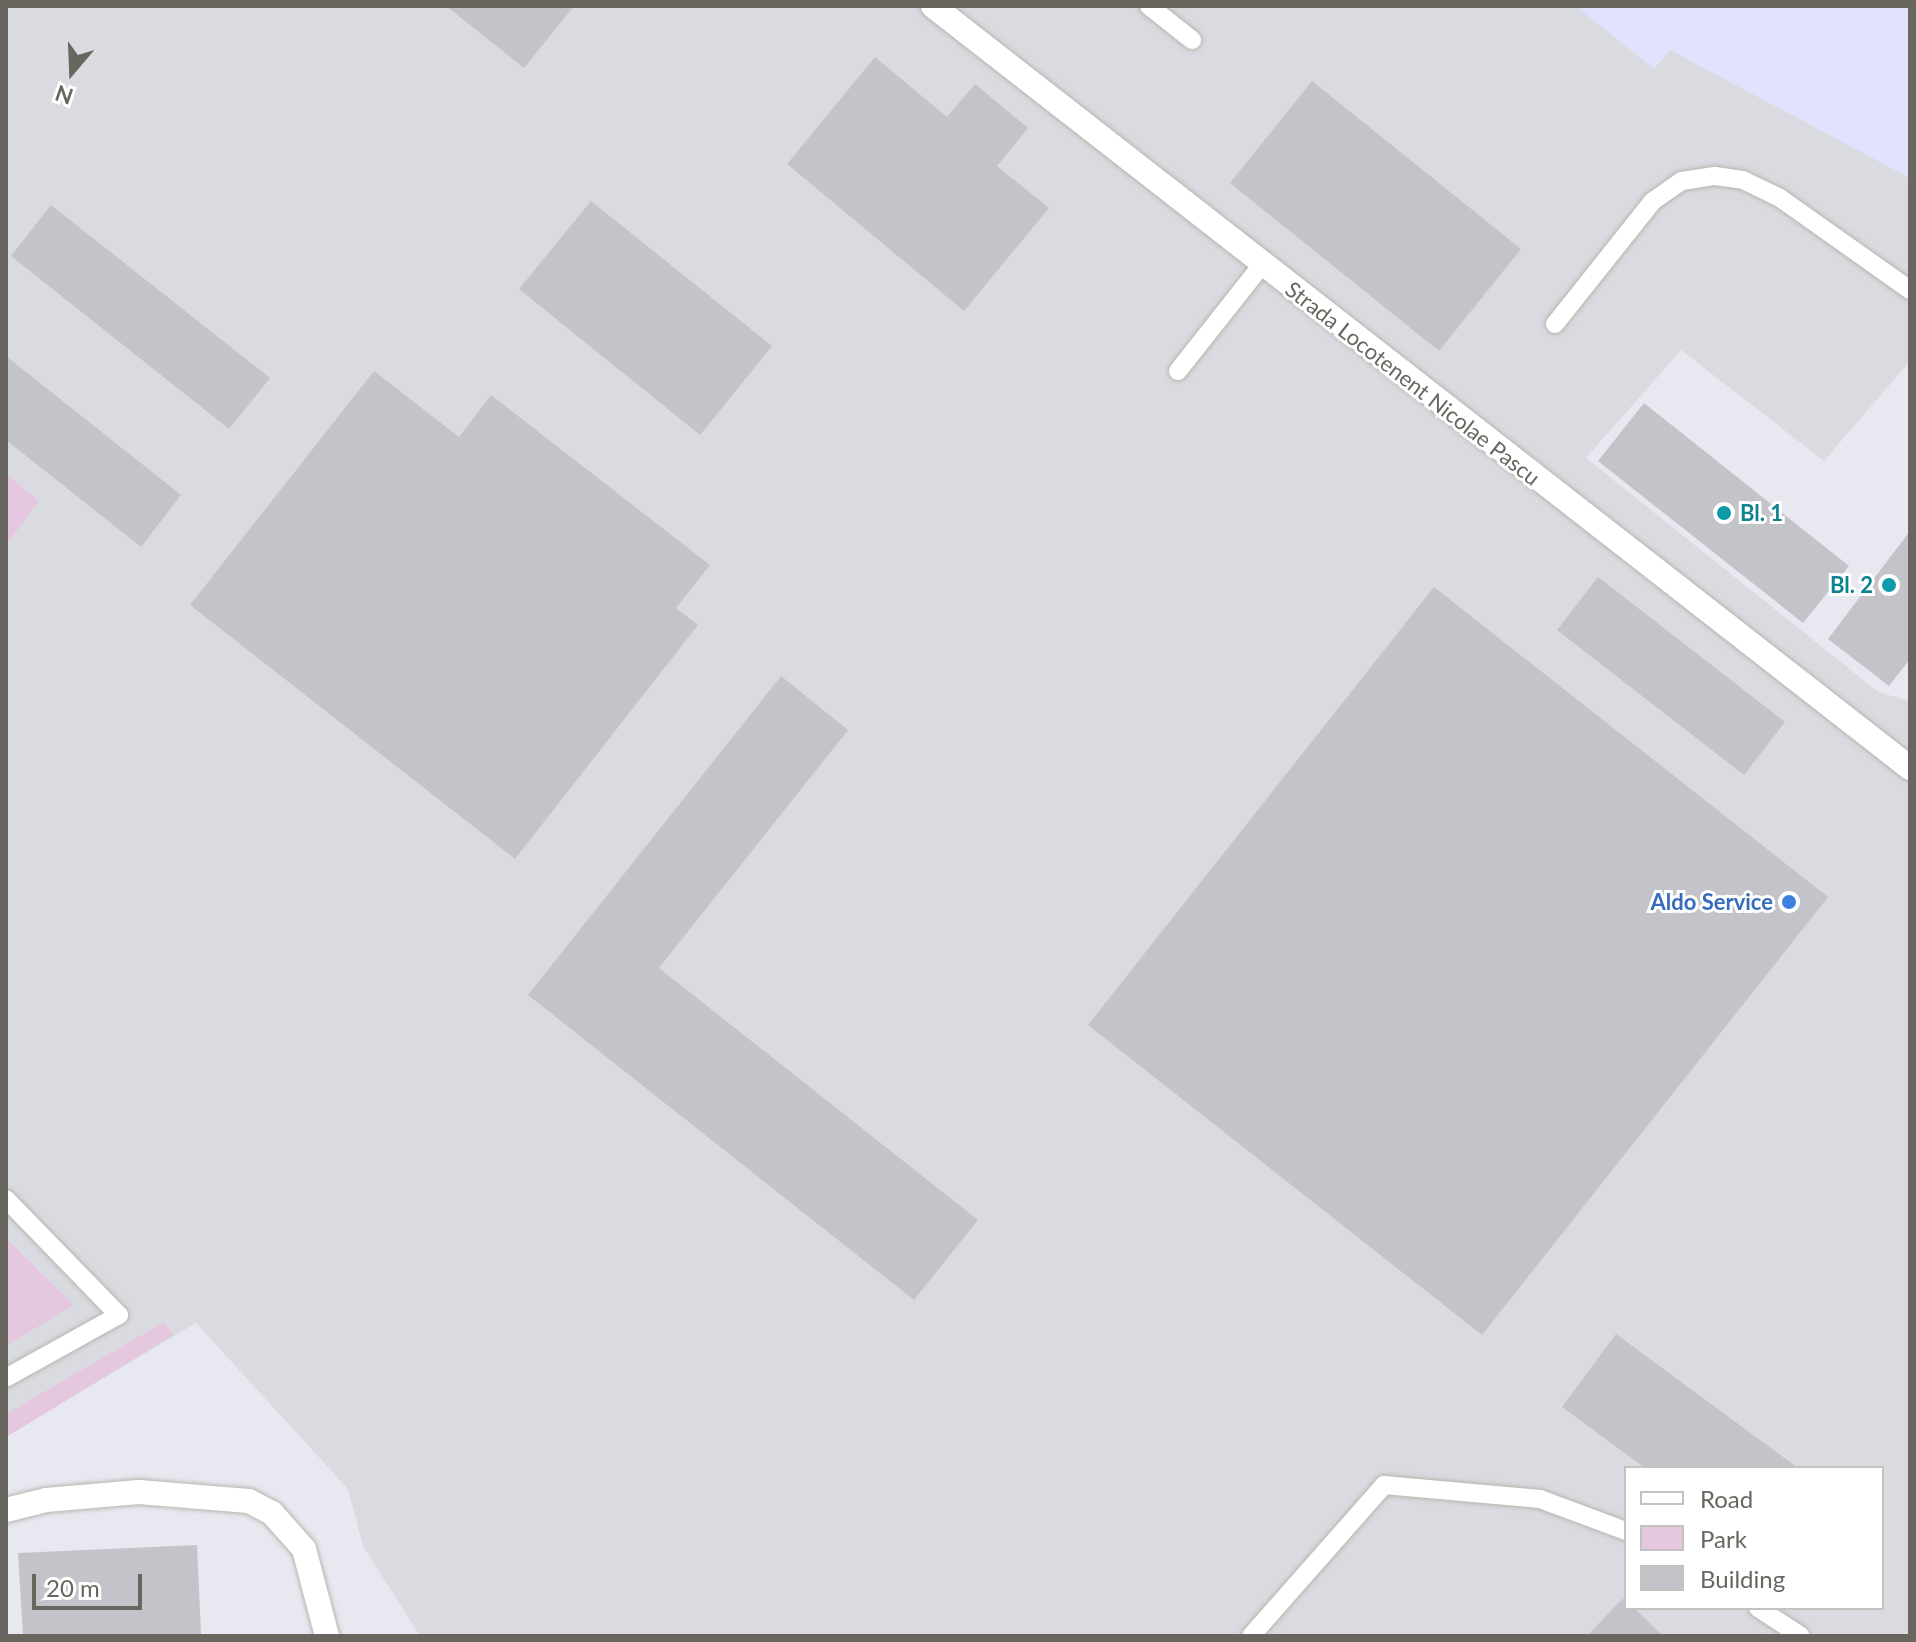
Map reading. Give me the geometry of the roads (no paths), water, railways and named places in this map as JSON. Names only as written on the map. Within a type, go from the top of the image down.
[{"type":"street","name":"Strada Locotenent Nicolae Pascu","points":[[933,6],[1261,266],[1906,760]]},
{"type":"street","points":[[6,1510],[46,1500],[139,1492],[249,1501],[272,1513],[304,1549],[327,1636]]},
{"type":"lane","points":[[1149,6],[1192,40]]},
{"type":"lane","points":[[1555,324],[1653,201],[1682,181],[1715,176],[1743,180],[1780,198],[1910,290]]},
{"type":"lane","points":[[1178,371],[1261,266]]},
{"type":"lane","points":[[6,1199],[119,1315],[6,1378]]},
{"type":"lane","points":[[1251,1636],[1384,1485],[1540,1499],[1624,1530]]},
{"type":"lane","points":[[1761,1610],[1801,1636]]},
{"type":"place","name":"Bl. 1","points":[[1724,513]]},
{"type":"place","name":"Bl. 2","points":[[1889,585]]},
{"type":"place","name":"Aldo Service","points":[[1789,902]]}]
